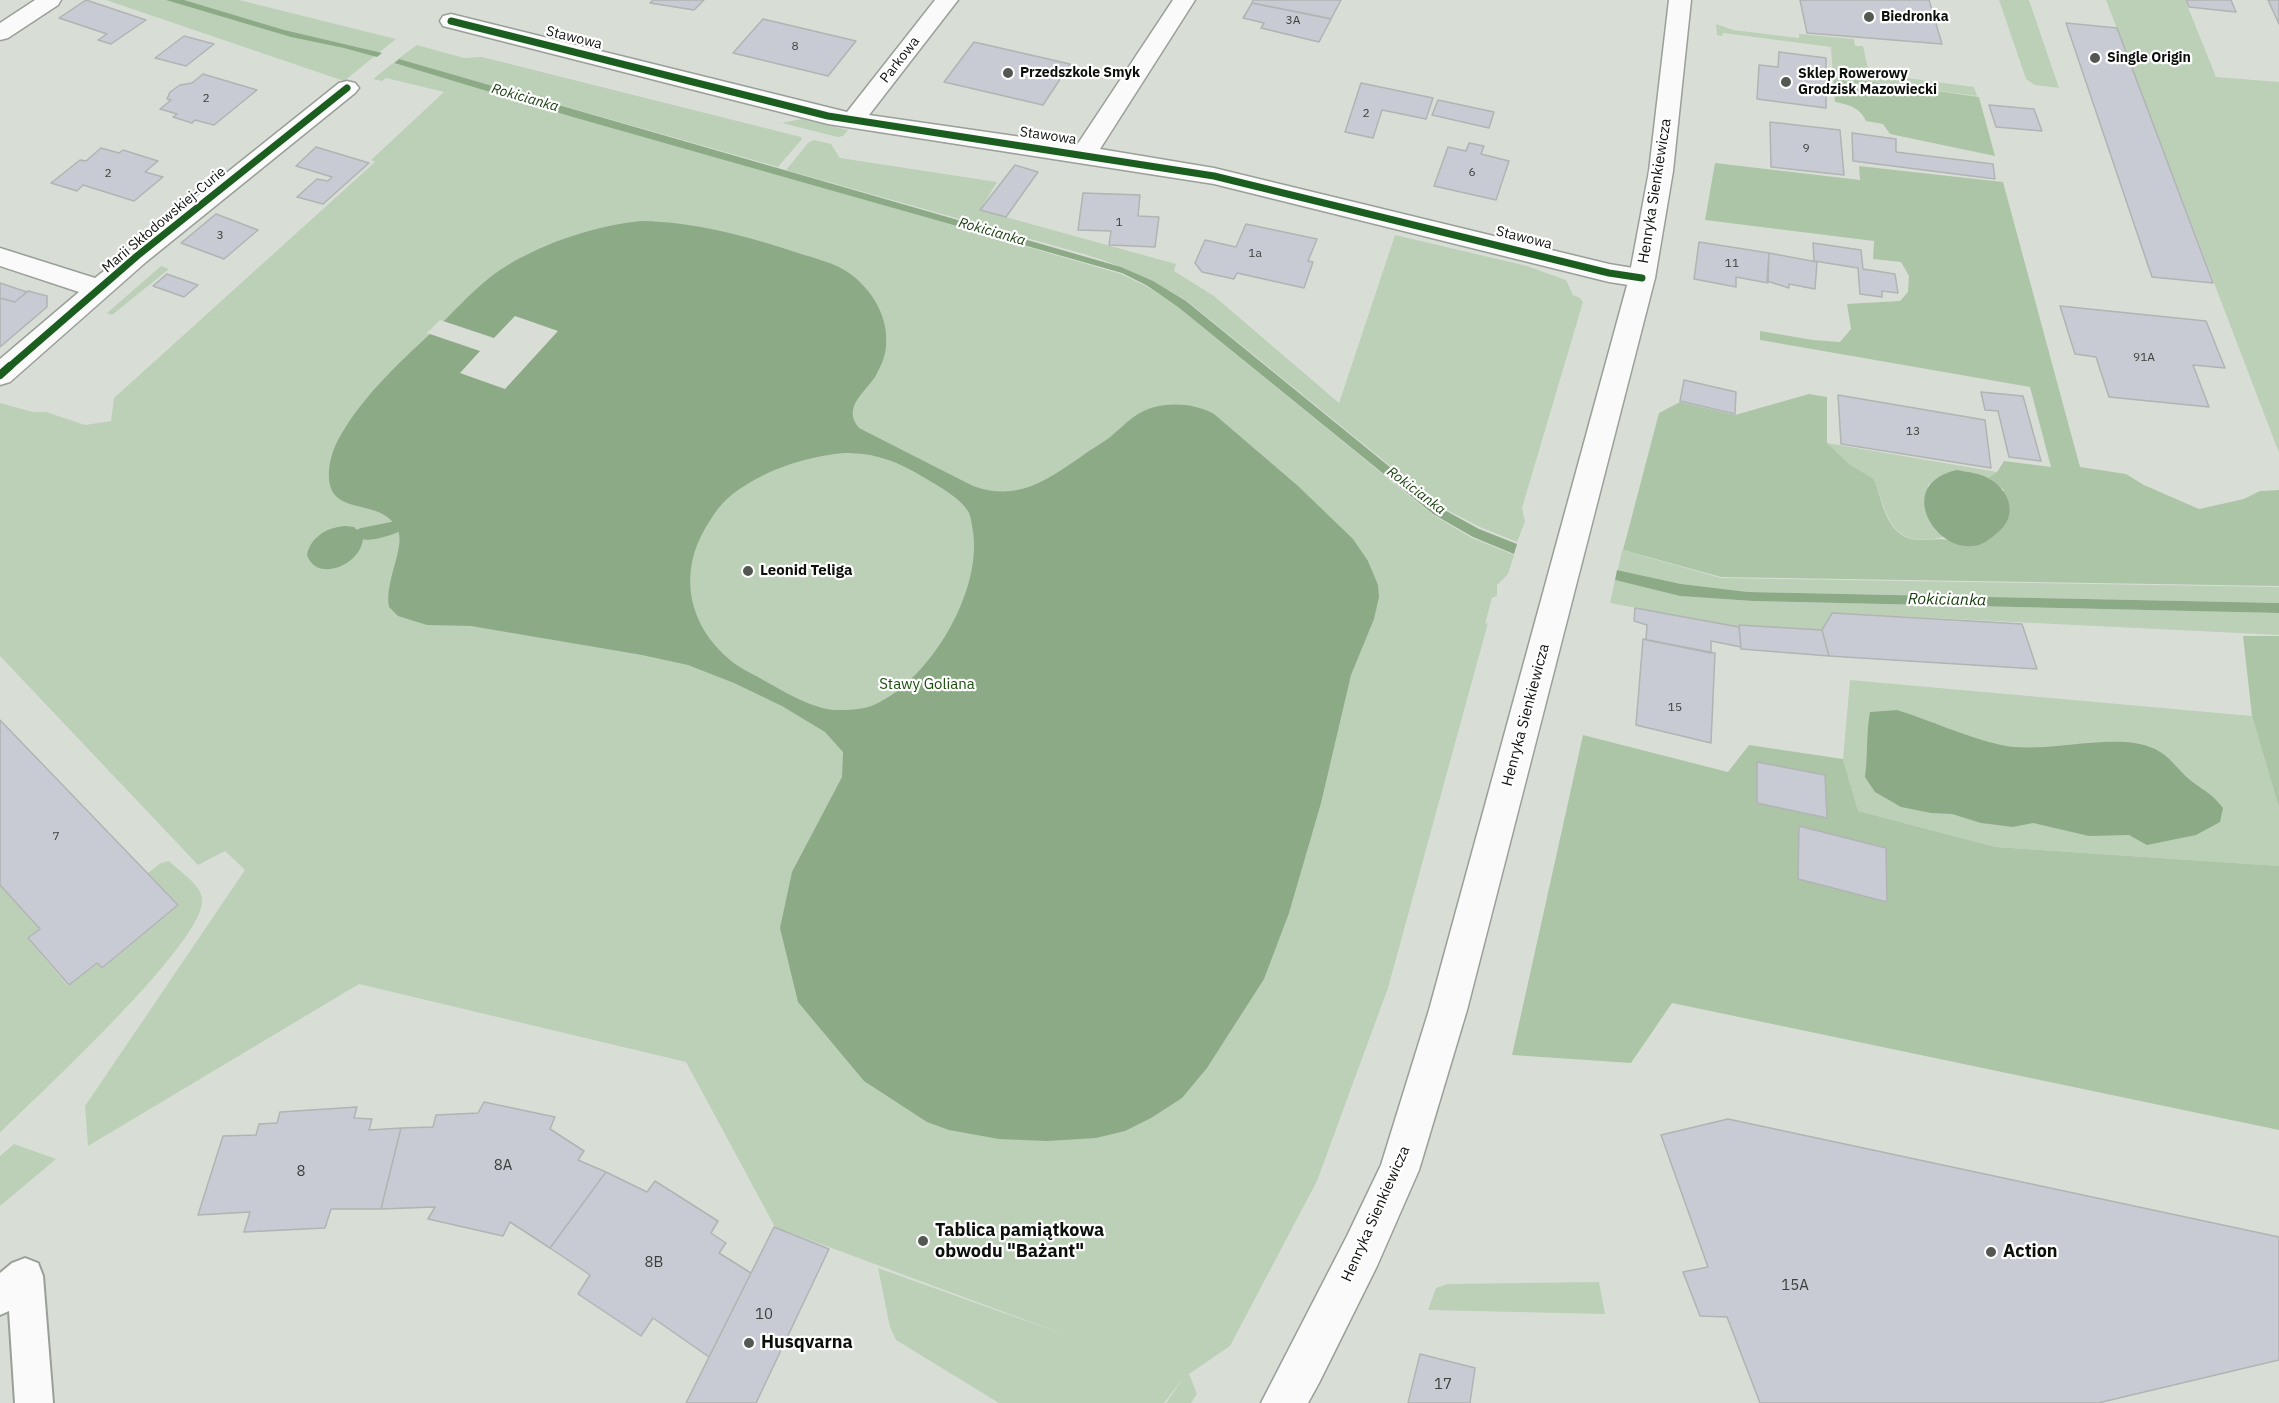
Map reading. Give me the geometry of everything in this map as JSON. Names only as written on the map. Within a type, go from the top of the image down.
[{"type":"street","points":[[0,33],[50,0]]},
{"type":"street","name":"Parkowa","points":[[852,120],[947,0]]},
{"type":"street","points":[[1084,154],[1184,0]]},
{"type":"street","name":"Henryka Sienkiewicza","points":[[1283,1403],[1304,1368],[1367,1241],[1399,1170],[1448,1010],[1642,278],[1661,171],[1680,0]]},
{"type":"street","name":"Stawowa","points":[[451,21],[852,120],[1084,154],[1214,176],[1610,273],[1642,278]]},
{"type":"street","name":"Marii Skłodowskiej-Curie","points":[[0,375],[137,256],[347,88]]},
{"type":"street","points":[[0,257],[101,289]]},
{"type":"lane","points":[[0,1297],[25,1276],[34,1403]]},
{"type":"green space","points":[[106,0],[239,0],[396,39],[344,81]]},
{"type":"green space","points":[[1999,0],[2029,0],[2059,88],[2035,85],[2026,79]]},
{"type":"green space","points":[[2106,0],[2185,0],[2216,77],[2279,82],[2279,453]]},
{"type":"green space","points":[[1716,24],[1733,30],[1799,38],[1799,34],[1854,39],[1855,46],[1863,46],[1869,73],[1974,87],[1977,96],[1833,76],[1831,47],[1723,33],[1722,36],[1717,35]]},
{"type":"green space","points":[[417,45],[464,58],[482,57],[802,139],[778,167],[398,59]]},
{"type":"green space","name":"Stawy Goliana","points":[[393,63],[1121,274],[1146,286],[1178,307],[1433,515],[1472,538],[1514,555],[1508,574],[1497,585],[1497,596],[1492,598],[1485,624],[1488,623],[1388,988],[1317,1181],[1230,1346],[1189,1374],[1197,1394],[1191,1403],[1166,1403],[1184,1377],[1164,1403],[999,1403],[896,1340],[890,1327],[878,1268],[1074,1338],[775,1227],[686,1062],[359,984],[88,1146],[85,1106],[245,870],[225,851],[198,865],[0,656],[0,403],[33,412],[46,412],[85,425],[111,421],[114,398],[375,162],[371,160],[444,92],[386,78],[382,81],[373,79]]},
{"type":"green space","points":[[801,119],[848,130],[843,136],[838,137],[782,123]]},
{"type":"green space","points":[[814,140],[831,144],[840,158],[997,182],[980,210],[1176,264],[1174,271],[1214,296],[1339,403],[1395,235],[1527,266],[1566,280],[1573,295],[1583,302],[1522,508],[1525,522],[1517,542],[1480,527],[1441,507],[1187,301],[1175,294],[1126,269],[1100,259],[786,170],[809,142]]},
{"type":"green space","points":[[161,266],[169,269],[112,315],[107,313]]},
{"type":"green space","points":[[1827,443],[1997,472],[1988,478],[1964,471],[1950,472],[1928,485],[1930,523],[1944,537],[1926,540],[1913,539],[1903,535],[1889,519],[1874,479],[1850,466]]},
{"type":"green space","points":[[1622,550],[1721,578],[2279,587],[2279,603],[1748,592],[1681,584],[1618,570]]},
{"type":"green space","points":[[1615,580],[1680,596],[1753,601],[2279,613],[2279,635],[1831,613],[1822,630],[1738,625],[1738,627],[1610,603]]},
{"type":"green space","points":[[1850,680],[2252,716],[2279,808],[2279,866],[1996,847],[1858,811],[1843,759]]},
{"type":"green space","points":[[169,861],[193,883],[200,893],[202,898],[197,918],[178,947],[150,981],[81,1055],[0,1133],[0,885],[39,929],[27,938],[68,986],[97,964],[102,969],[179,905],[148,873],[161,863]]},
{"type":"green space","points":[[14,1144],[56,1159],[0,1206],[0,1156]]},
{"type":"green space","points":[[1599,1282],[1605,1314],[1428,1310],[1436,1288],[1448,1284]]},
{"type":"shaded area","points":[[1833,76],[1979,97],[1995,156],[1890,134],[1883,124],[1866,121],[1854,107],[1835,102]]},
{"type":"shaded area","points":[[1715,163],[1860,180],[1859,166],[2003,182],[2080,467],[2126,474],[2144,485],[2199,509],[2244,499],[2260,491],[2279,490],[2279,586],[1721,577],[1623,550],[1659,413],[1680,402],[1735,415],[1809,394],[1827,397],[1827,443],[1850,465],[1874,479],[1889,520],[1902,535],[1911,539],[1946,540],[1960,544],[2004,490],[1988,478],[1997,472],[2004,461],[2051,467],[2030,387],[1760,340],[1760,331],[1840,342],[1851,329],[1847,304],[1900,301],[1908,292],[1909,276],[1901,262],[1873,259],[1874,241],[1705,220]]},
{"type":"shaded area","points":[[2243,636],[2279,636],[2279,808],[2252,716]]},
{"type":"shaded area","points":[[1583,735],[1728,772],[1749,745],[1843,759],[1858,811],[1996,847],[2279,866],[2279,1130],[1672,1003],[1631,1063],[1512,1055]]},
{"type":"water","points":[[166,0],[184,0],[284,30],[382,53],[377,57],[291,37]]},
{"type":"water","name":"Rokicianka","points":[[399,59],[1121,267],[1153,281],[1186,301],[1439,507],[1479,529],[1517,544],[1514,554],[1473,537],[1433,514],[1178,307],[1146,285],[1122,273],[573,117],[394,63]]},
{"type":"water","name":"Stawy Goliana","points":[[661,222],[721,231],[817,259],[849,273],[858,280],[878,306],[886,336],[882,363],[875,377],[856,401],[854,421],[859,428],[973,486],[1004,491],[1031,486],[1069,465],[1109,438],[1138,414],[1166,405],[1186,405],[1214,414],[1298,486],[1353,539],[1368,561],[1378,585],[1379,597],[1374,619],[1351,675],[1321,803],[1289,913],[1264,979],[1207,1068],[1182,1098],[1151,1118],[1125,1131],[1096,1138],[1047,1141],[999,1139],[949,1130],[927,1122],[864,1081],[798,1002],[780,928],[792,872],[842,777],[843,752],[825,732],[782,706],[734,683],[688,665],[471,626],[427,625],[398,616],[389,607],[388,597],[398,554],[397,528],[380,513],[338,498],[332,491],[329,479],[334,449],[349,422],[402,360],[499,271],[523,256],[556,242],[624,223]],"holes":[[[856,453],[876,456],[905,467],[942,488],[959,501],[971,518],[974,556],[961,606],[933,654],[915,675],[896,692],[876,704],[861,709],[836,710],[818,707],[799,699],[730,660],[705,631],[697,615],[690,580],[697,544],[706,527],[728,498],[740,488],[768,473],[798,462],[829,455]]]},
{"type":"water","points":[[1957,470],[1977,474],[1996,483],[2002,489],[2009,504],[2010,511],[2004,526],[1983,543],[1973,546],[1958,545],[1945,538],[1934,528],[1927,515],[1924,501],[1928,488],[1938,477]]},
{"type":"water","points":[[354,527],[363,537],[356,555],[339,567],[320,568],[312,564],[307,555],[316,538],[333,528]]},
{"type":"water","name":"Rokicianka","points":[[1617,570],[1681,584],[1748,592],[2279,603],[2279,613],[1753,601],[1680,596],[1615,580]]},
{"type":"water","points":[[1897,710],[2001,745],[2038,747],[2120,742],[2155,749],[2165,755],[2189,779],[2219,803],[2223,808],[2220,822],[2196,835],[2147,845],[2129,835],[2089,836],[2033,823],[2013,827],[1981,823],[1952,814],[1931,813],[1901,807],[1875,792],[1865,777],[1870,712]]},
{"type":"pier","points":[[515,316],[558,331],[505,389],[460,373],[480,351],[427,333],[440,320],[494,338]]},
{"type":"building","points":[[86,0],[146,20],[111,44],[98,40],[107,34],[59,18]]},
{"type":"building","points":[[653,0],[704,0],[694,10],[650,3]]},
{"type":"building","points":[[1253,0],[1341,0],[1331,19],[1252,3]]},
{"type":"building","name":"Biedronka","points":[[1800,0],[1929,0],[1942,44],[1807,33]]},
{"type":"building","points":[[2186,0],[2231,0],[2236,12],[2189,7]]},
{"type":"building","points":[[2268,0],[2279,0],[2279,24]]},
{"type":"building","points":[[1252,3],[1331,19],[1319,42],[1261,28],[1264,23],[1243,18]]},
{"type":"building","points":[[763,19],[856,41],[828,76],[733,53]]},
{"type":"building","points":[[2066,23],[2117,28],[2213,283],[2152,277]]},
{"type":"building","points":[[184,36],[214,44],[186,66],[155,58]]},
{"type":"building","name":"Przedszkole Smyk","points":[[974,42],[1070,64],[1043,105],[944,82]]},
{"type":"building","points":[[1779,52],[1826,58],[1826,108],[1757,99],[1759,65],[1778,67]]},
{"type":"building","points":[[203,74],[257,90],[214,125],[195,120],[192,123],[173,117],[177,114],[160,109],[171,100],[167,99],[170,92],[180,85],[192,83]]},
{"type":"building","points":[[1361,83],[1433,98],[1426,119],[1382,110],[1373,138],[1345,132]]},
{"type":"building","points":[[1438,100],[1494,112],[1489,128],[1432,115]]},
{"type":"building","points":[[1989,105],[2034,109],[2042,131],[1996,127]]},
{"type":"building","points":[[1770,122],[1840,130],[1844,175],[1771,167]]},
{"type":"building","points":[[1852,133],[1896,139],[1896,152],[1993,164],[1995,179],[1853,161]]},
{"type":"building","points":[[1469,143],[1484,146],[1481,154],[1509,161],[1496,200],[1434,186],[1448,147],[1466,151]]},
{"type":"building","points":[[316,147],[369,163],[323,204],[297,197],[317,179],[328,181],[332,177],[296,166]]},
{"type":"building","points":[[101,148],[119,153],[123,150],[158,161],[145,172],[163,177],[134,201],[83,185],[77,191],[51,183],[80,160],[86,161]]},
{"type":"building","points":[[1015,165],[1038,172],[1006,217],[980,210]]},
{"type":"building","points":[[1083,193],[1140,195],[1138,216],[1159,217],[1155,247],[1109,245],[1111,231],[1078,230]]},
{"type":"building","points":[[216,214],[258,230],[224,259],[181,243]]},
{"type":"building","points":[[1246,224],[1317,239],[1308,261],[1313,262],[1304,288],[1237,273],[1234,279],[1202,272],[1195,263],[1205,240],[1236,247]]},
{"type":"building","points":[[1699,242],[1769,253],[1768,283],[1736,277],[1736,287],[1694,279]]},
{"type":"building","points":[[1813,243],[1861,250],[1863,269],[1895,274],[1898,293],[1882,291],[1882,297],[1860,294],[1858,268],[1814,261]]},
{"type":"building","points":[[1769,253],[1817,262],[1815,289],[1789,284],[1789,288],[1767,281]]},
{"type":"building","points":[[167,274],[198,285],[184,297],[153,286]]},
{"type":"building","points":[[0,283],[27,292],[15,302],[0,298]]},
{"type":"building","points":[[28,291],[47,296],[47,307],[0,347],[0,298],[15,302]]},
{"type":"building","points":[[2060,306],[2206,321],[2225,368],[2193,365],[2209,407],[2109,397],[2096,357],[2075,354]]},
{"type":"building","points":[[1684,380],[1736,392],[1735,414],[1680,401]]},
{"type":"building","points":[[1981,392],[2023,396],[2041,461],[2009,457],[1998,411],[1985,410]]},
{"type":"building","points":[[1838,395],[1985,420],[1991,468],[1841,444]]},
{"type":"building","points":[[1635,608],[1739,627],[1741,647],[1711,641],[1711,653],[1646,640],[1647,625],[1634,621]]},
{"type":"building","points":[[1832,613],[2022,624],[2037,669],[1829,656],[1822,630]]},
{"type":"building","points":[[1739,625],[1822,630],[1829,656],[1741,649]]},
{"type":"building","points":[[1643,639],[1715,653],[1711,743],[1636,725]]},
{"type":"building","points":[[0,720],[178,905],[102,968],[97,963],[69,985],[28,938],[40,929],[0,885]]},
{"type":"building","points":[[1757,762],[1825,775],[1827,818],[1757,803]]},
{"type":"building","points":[[1799,826],[1886,848],[1887,902],[1798,879]]},
{"type":"building","points":[[484,1102],[555,1117],[550,1129],[584,1151],[578,1160],[606,1172],[550,1248],[510,1222],[503,1236],[428,1219],[435,1207],[381,1209],[401,1128],[433,1127],[436,1115],[478,1113]]},
{"type":"building","points":[[357,1107],[354,1118],[372,1119],[369,1130],[401,1128],[381,1209],[331,1209],[325,1228],[244,1232],[250,1212],[198,1215],[223,1136],[256,1135],[259,1124],[277,1123],[280,1112]]},
{"type":"building","name":"Action","points":[[1728,1119],[2279,1237],[2279,1360],[2098,1403],[1760,1403],[1727,1317],[1700,1316],[1683,1272],[1708,1267],[1661,1135]]},
{"type":"building","points":[[606,1172],[647,1192],[655,1181],[718,1221],[711,1233],[726,1243],[719,1253],[751,1273],[709,1357],[653,1318],[641,1336],[578,1294],[590,1275],[550,1248]]},
{"type":"building","points":[[774,1227],[829,1249],[756,1403],[686,1403]]},
{"type":"building","points":[[1420,1354],[1475,1368],[1470,1403],[1408,1403]]},
{"type":"waterway","points":[[361,534],[396,527]]},
{"type":"cycle path","points":[[451,21],[828,116],[1214,176],[1609,273],[1642,278]]},
{"type":"cycle path","points":[[0,375],[137,256],[347,88]]},
{"type":"place","name":"Biedronka","points":[[1869,17]]},
{"type":"place","name":"Single Origin","points":[[2095,58]]},
{"type":"place","name":"Przedszkole Smyk","points":[[1008,73]]},
{"type":"place","name":"Sklep Rowerowy Grodzisk Mazowiecki","points":[[1786,82]]},
{"type":"place","name":"Leonid Teliga","points":[[748,571]]},
{"type":"place","name":"Tablica pamiątkowa obwodu \"Bażant\"","points":[[923,1241]]},
{"type":"place","name":"Action","points":[[1991,1252]]},
{"type":"place","name":"Husqvarna","points":[[749,1343]]}]
